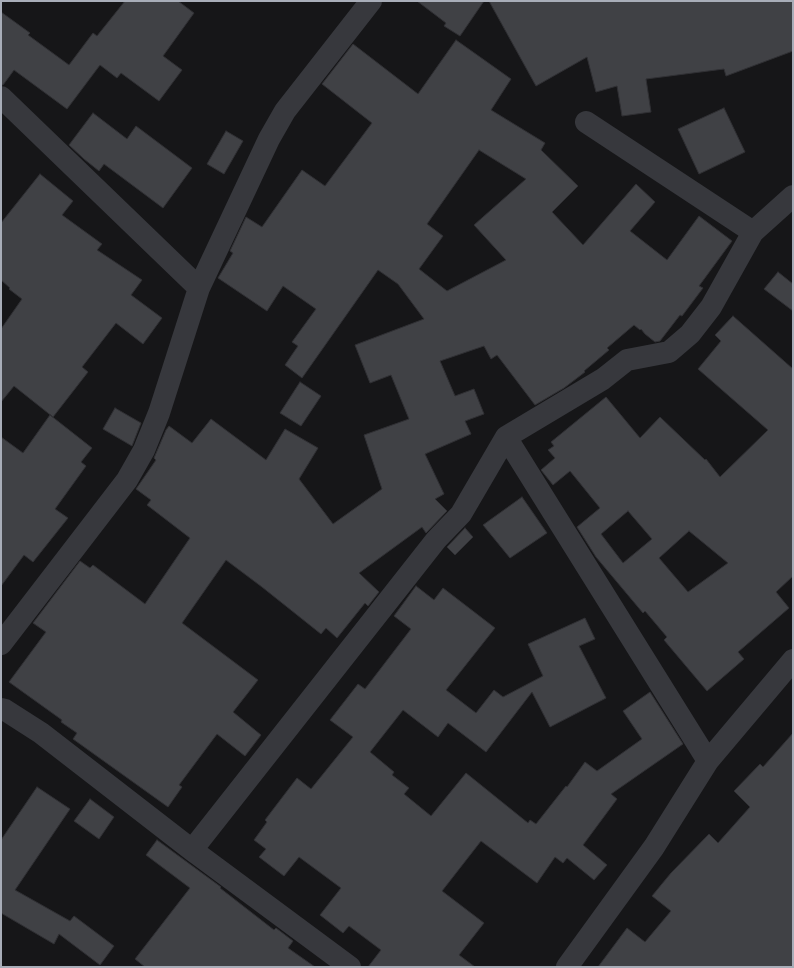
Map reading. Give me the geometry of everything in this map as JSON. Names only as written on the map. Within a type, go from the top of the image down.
[{"type":"street","points":[[1,644],[127,480],[144,450],[159,412],[199,288],[269,139],[285,111],[371,1]]},
{"type":"street","points":[[1,97],[199,288]]},
{"type":"street","points":[[586,122],[754,232]]},
{"type":"street","points":[[192,850],[436,540],[461,514],[506,437],[604,379],[627,360],[669,352],[690,334],[712,307],[754,232],[793,196]]},
{"type":"street","points":[[506,437],[708,761]]},
{"type":"street","points":[[567,967],[654,847],[708,761],[793,660]]},
{"type":"street","points":[[1,709],[5,710],[41,733],[192,850],[350,967]]},
{"type":"building","points":[[125,1],[178,1],[194,13],[163,56],[182,70],[159,101],[121,73],[117,78],[100,65],[67,109],[14,70],[3,85],[1,85],[1,12],[30,33],[28,35],[69,65],[93,33],[97,36]]},
{"type":"building","points":[[417,1],[484,1],[460,36],[444,26],[446,23]]},
{"type":"building","points":[[489,1],[793,1],[793,51],[726,76],[724,69],[646,79],[651,112],[622,116],[617,86],[596,92],[587,57],[536,86]]},
{"type":"building","points":[[456,40],[511,79],[491,110],[545,143],[541,150],[578,186],[552,212],[583,245],[636,184],[655,202],[630,231],[667,260],[699,216],[732,241],[699,286],[703,288],[682,316],[680,315],[660,341],[655,342],[641,329],[640,330],[634,325],[607,348],[609,350],[584,371],[585,372],[564,388],[535,405],[497,355],[491,359],[484,346],[440,361],[455,396],[474,389],[484,414],[465,421],[471,434],[425,454],[444,494],[435,499],[447,511],[426,533],[422,527],[359,573],[379,592],[368,606],[365,603],[337,638],[326,628],[321,634],[226,560],[182,623],[258,680],[233,712],[261,735],[245,756],[217,734],[179,785],[182,787],[168,807],[73,739],[77,733],[61,722],[62,720],[9,682],[46,632],[33,623],[80,561],[90,568],[93,565],[145,604],[190,538],[147,505],[151,500],[136,489],[156,460],[154,458],[169,426],[192,443],[211,419],[266,460],[285,429],[318,448],[299,479],[333,524],[382,489],[364,435],[409,419],[391,375],[370,383],[355,345],[424,319],[398,284],[378,270],[302,378],[285,365],[298,346],[292,342],[316,309],[283,286],[267,311],[218,278],[233,253],[230,251],[246,217],[262,227],[302,170],[325,186],[372,123],[322,84],[353,44],[418,94]],"holes":[[[479,150],[526,179],[474,225],[506,260],[447,291],[419,269],[443,236],[427,224]]]},
{"type":"building","points":[[724,108],[745,152],[699,174],[678,129]]},
{"type":"building","points":[[93,113],[127,139],[136,126],[192,168],[163,208],[104,164],[99,171],[69,145]]},
{"type":"building","points":[[226,131],[243,141],[224,174],[207,164]]},
{"type":"building","points":[[40,174],[73,201],[62,215],[102,244],[97,250],[142,280],[131,295],[162,318],[143,344],[116,323],[82,367],[88,372],[53,417],[14,386],[1,402],[1,329],[22,299],[9,289],[10,288],[1,280],[1,223]]},
{"type":"building","points":[[778,272],[793,284],[793,311],[764,289]]},
{"type":"building","points":[[733,316],[793,369],[793,576],[776,592],[789,608],[738,652],[744,659],[707,691],[664,640],[667,637],[645,611],[643,613],[596,557],[577,527],[600,508],[570,471],[553,485],[541,470],[555,458],[548,450],[554,446],[551,442],[606,397],[640,438],[660,417],[705,460],[706,459],[720,477],[768,430],[698,369],[721,341],[715,335]],"holes":[[[628,511],[652,539],[623,563],[601,534]],[[689,531],[728,563],[688,592],[659,558]]]},
{"type":"building","points":[[300,382],[321,396],[301,426],[280,413]]},
{"type":"building","points":[[115,408],[141,423],[132,446],[103,429]]},
{"type":"building","points":[[50,415],[92,448],[81,462],[86,466],[55,509],[68,518],[33,562],[24,555],[1,586],[1,437],[23,453]]},
{"type":"building","points":[[522,497],[547,533],[510,558],[483,525]]},
{"type":"building","points":[[465,528],[473,537],[455,555],[447,547]]},
{"type":"building","points":[[416,586],[434,600],[443,588],[495,628],[446,690],[476,713],[494,690],[503,697],[543,676],[528,644],[585,618],[595,639],[579,646],[606,698],[550,727],[532,692],[486,752],[448,723],[438,737],[403,710],[370,752],[394,772],[392,775],[409,788],[404,794],[431,816],[466,773],[528,823],[530,820],[536,824],[566,786],[567,787],[585,762],[597,771],[642,739],[623,711],[650,692],[683,744],[611,794],[617,799],[583,845],[607,865],[594,880],[567,858],[563,863],[555,857],[537,883],[481,841],[442,891],[484,923],[459,955],[475,967],[368,967],[381,950],[349,926],[343,933],[320,915],[341,888],[299,857],[284,876],[259,857],[266,849],[254,840],[267,822],[265,820],[297,778],[311,789],[353,737],[330,720],[358,684],[365,689],[411,629],[394,616]]},
{"type":"building","points":[[793,733],[793,967],[598,967],[627,928],[645,942],[671,911],[652,896],[671,873],[709,834],[718,843],[750,807],[734,791],[760,764],[763,767]]},
{"type":"building","points":[[37,787],[70,809],[15,890],[70,921],[74,916],[114,946],[100,965],[59,934],[54,944],[1,913],[1,840]]},
{"type":"building","points":[[90,799],[114,817],[99,839],[74,821]]},
{"type":"building","points":[[157,840],[221,887],[220,888],[274,930],[276,928],[293,941],[288,948],[315,967],[145,967],[135,959],[190,888],[146,855]]}]
